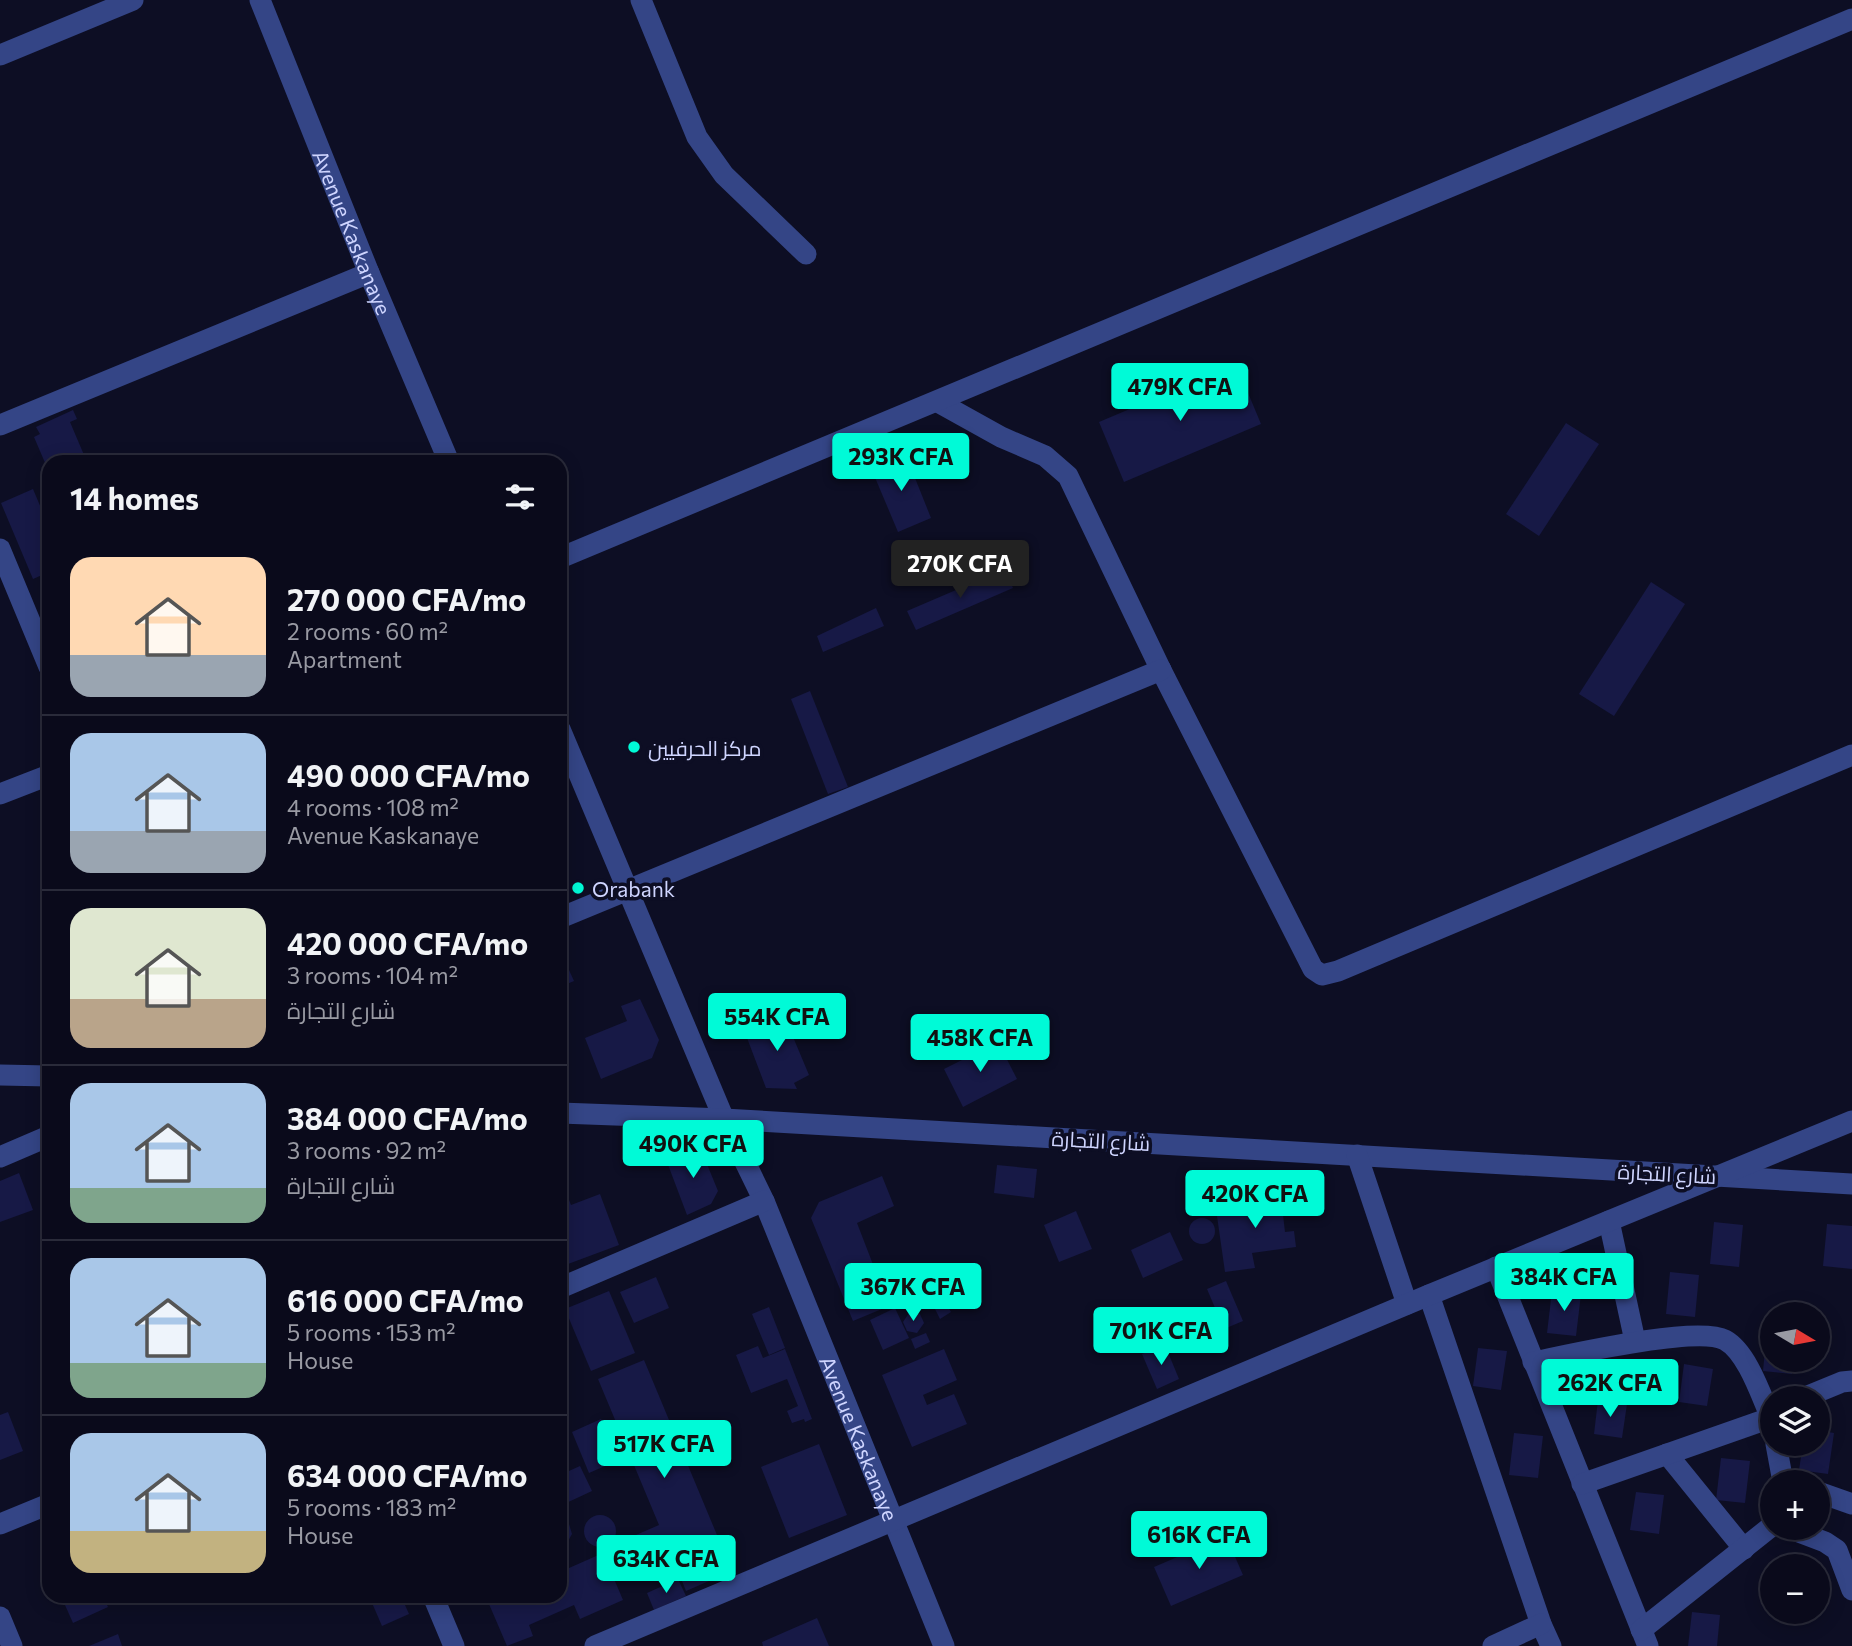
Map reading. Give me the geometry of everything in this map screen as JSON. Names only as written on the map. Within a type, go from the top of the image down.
[{"type":"street","points":[[0,55],[133,0]]},
{"type":"street","name":"Avenue Kaskanaye","points":[[260,0],[369,273],[446,455]]},
{"type":"street","points":[[640,0],[697,137],[724,175],[806,254]]},
{"type":"street","points":[[567,555],[1852,19]]},
{"type":"street","points":[[0,425],[369,273]]},
{"type":"street","points":[[938,402],[1002,437],[1045,456],[1068,477],[1161,670],[1313,969],[1322,975],[1350,966],[1852,755]]},
{"type":"street","points":[[0,549],[42,650]]},
{"type":"street","points":[[567,915],[1161,670]]},
{"type":"street","name":"Avenue Kaskanaye","points":[[567,746],[724,1119],[764,1201],[944,1646]]},
{"type":"street","points":[[0,794],[42,778]]},
{"type":"street","points":[[0,1075],[42,1076]]},
{"type":"street","name":"شارع التجارة","points":[[567,1113],[724,1119],[1852,1184]]},
{"type":"street","points":[[595,1646],[1429,1294],[1852,1121]]},
{"type":"street","points":[[0,1157],[42,1139]]},
{"type":"street","points":[[1357,1155],[1407,1304]]},
{"type":"street","points":[[567,1285],[764,1201]]},
{"type":"street","points":[[1609,1221],[1635,1341]]},
{"type":"street","points":[[1496,1267],[1645,1638],[1760,1536]]},
{"type":"street","points":[[1429,1294],[1541,1624],[1551,1646]]},
{"type":"street","points":[[1533,1362],[1635,1341],[1697,1336],[1724,1339],[1741,1353],[1760,1394]]},
{"type":"street","points":[[1830,1387],[1852,1381]]},
{"type":"street","points":[[1582,1484],[1760,1424]]},
{"type":"street","points":[[1667,1454],[1744,1549]]},
{"type":"street","points":[[1830,1496],[1852,1504]]},
{"type":"street","points":[[0,1524],[42,1507]]},
{"type":"street","points":[[1820,1540],[1837,1550],[1852,1590]]},
{"type":"street","points":[[436,1603],[454,1646]]},
{"type":"street","points":[[0,1617],[12,1646]]},
{"type":"street","points":[[1493,1646],[1541,1624]]},
{"type":"building","points":[[1236,364],[1261,424],[1124,482],[1099,422]]},
{"type":"building","points":[[73,410],[77,419],[70,422],[84,455],[42,456],[34,437],[40,434],[36,427]]},
{"type":"building","points":[[1566,423],[1599,444],[1539,536],[1506,514]]},
{"type":"building","points":[[905,453],[931,518],[898,532],[871,468]]},
{"type":"building","points":[[33,489],[42,510],[42,575],[33,579],[1,503]]},
{"type":"building","points":[[1005,569],[1013,588],[916,630],[907,611]]},
{"type":"building","points":[[1651,582],[1685,604],[1614,716],[1579,694]]},
{"type":"building","points":[[876,608],[884,626],[823,652],[817,636]]},
{"type":"building","points":[[810,691],[848,787],[828,794],[791,699]]},
{"type":"building","points":[[567,966],[574,981],[567,984]]},
{"type":"building","points":[[640,999],[659,1040],[652,1058],[601,1079],[585,1038],[627,1021],[621,1006]]},
{"type":"building","points":[[783,1013],[809,1075],[794,1083],[797,1089],[766,1088],[744,1030]]},
{"type":"building","points":[[998,1042],[1017,1079],[963,1107],[944,1069]]},
{"type":"building","points":[[675,1152],[702,1152],[718,1191],[711,1204],[687,1215],[667,1162],[674,1158]]},
{"type":"building","points":[[997,1165],[1037,1169],[1034,1198],[994,1193]]},
{"type":"building","points":[[19,1173],[33,1210],[0,1222],[0,1181]]},
{"type":"building","points":[[882,1176],[894,1206],[857,1223],[889,1306],[853,1321],[811,1218],[819,1202]]},
{"type":"building","points":[[1284,1183],[1288,1205],[1282,1206],[1285,1232],[1294,1231],[1296,1247],[1252,1253],[1255,1268],[1225,1272],[1217,1216],[1261,1210],[1258,1188]]},
{"type":"building","points":[[567,1194],[571,1205],[600,1194],[619,1245],[567,1264]]},
{"type":"building","points":[[1076,1211],[1092,1249],[1059,1262],[1044,1225]]},
{"type":"building","points":[[1202,1218],[1211,1222],[1215,1231],[1211,1240],[1202,1244],[1193,1240],[1189,1231],[1193,1222]]},
{"type":"building","points":[[1714,1222],[1743,1225],[1739,1267],[1710,1264]]},
{"type":"building","points":[[1827,1224],[1852,1226],[1852,1269],[1823,1266]]},
{"type":"building","points":[[1170,1232],[1183,1260],[1143,1278],[1131,1250]]},
{"type":"building","points":[[1670,1272],[1699,1275],[1695,1317],[1666,1314]]},
{"type":"building","points":[[656,1277],[669,1308],[634,1323],[620,1292]]},
{"type":"building","points":[[1226,1281],[1243,1321],[1224,1329],[1207,1289]]},
{"type":"building","points":[[609,1291],[635,1353],[591,1371],[567,1308]]},
{"type":"building","points":[[1552,1291],[1581,1294],[1576,1336],[1547,1333]]},
{"type":"building","points":[[946,1303],[951,1312],[940,1319],[935,1309]]},
{"type":"building","points":[[769,1307],[785,1348],[769,1355],[752,1314]]},
{"type":"building","points":[[895,1308],[909,1338],[883,1350],[870,1320]]},
{"type":"building","points":[[909,1313],[920,1314],[924,1323],[917,1333],[907,1331],[903,1322]]},
{"type":"building","points":[[926,1333],[930,1342],[915,1349],[911,1339]]},
{"type":"building","points":[[1165,1345],[1179,1379],[1157,1389],[1142,1354]]},
{"type":"building","points":[[758,1346],[763,1358],[785,1349],[812,1419],[792,1423],[787,1411],[798,1406],[787,1379],[751,1393],[736,1355]]},
{"type":"building","points":[[1478,1348],[1507,1351],[1501,1390],[1473,1386]]},
{"type":"building","points":[[944,1349],[957,1380],[923,1395],[927,1405],[954,1394],[967,1424],[912,1447],[882,1375]]},
{"type":"building","points":[[644,1360],[732,1571],[686,1591],[672,1556],[653,1565],[645,1546],[634,1550],[629,1538],[659,1525],[598,1379]]},
{"type":"building","points":[[1684,1364],[1713,1369],[1707,1406],[1679,1402]]},
{"type":"building","points":[[1598,1400],[1627,1404],[1622,1438],[1594,1434]]},
{"type":"building","points":[[8,1412],[23,1451],[0,1460],[0,1415]]},
{"type":"building","points":[[601,1419],[619,1460],[589,1473],[572,1432]]},
{"type":"building","points":[[1830,1432],[1834,1433],[1829,1470],[1799,1470],[1801,1456],[1830,1456]]},
{"type":"building","points":[[1514,1433],[1543,1436],[1538,1478],[1509,1475]]},
{"type":"building","points":[[819,1444],[847,1515],[789,1538],[761,1467]]},
{"type":"building","points":[[1721,1458],[1750,1461],[1745,1503],[1716,1500]]},
{"type":"building","points":[[580,1466],[592,1491],[567,1503],[567,1472]]},
{"type":"building","points":[[1636,1492],[1664,1495],[1659,1534],[1630,1530]]},
{"type":"building","points":[[600,1515],[611,1520],[616,1531],[611,1542],[600,1547],[589,1542],[584,1531],[589,1520]]},
{"type":"building","points":[[567,1523],[569,1524],[572,1534],[567,1543]]},
{"type":"building","points":[[1226,1536],[1243,1575],[1171,1606],[1154,1567]]},
{"type":"building","points":[[603,1553],[623,1600],[580,1619],[574,1605],[529,1625],[533,1636],[507,1646],[489,1604],[567,1603],[567,1569]]},
{"type":"building","points":[[678,1579],[686,1596],[654,1610],[647,1593]]},
{"type":"building","points":[[64,1603],[106,1603],[108,1607],[73,1623]]},
{"type":"building","points":[[372,1603],[404,1603],[409,1614],[382,1626]]},
{"type":"building","points":[[1692,1612],[1720,1615],[1717,1646],[1688,1646]]},
{"type":"building","points":[[817,1618],[829,1646],[763,1646],[762,1642]]},
{"type":"building","points":[[118,1634],[122,1646],[89,1646]]},
{"type":"place","name":"مركز الحرفيين","points":[[634,747]]},
{"type":"place","name":"Orabank","points":[[578,888]]}]
